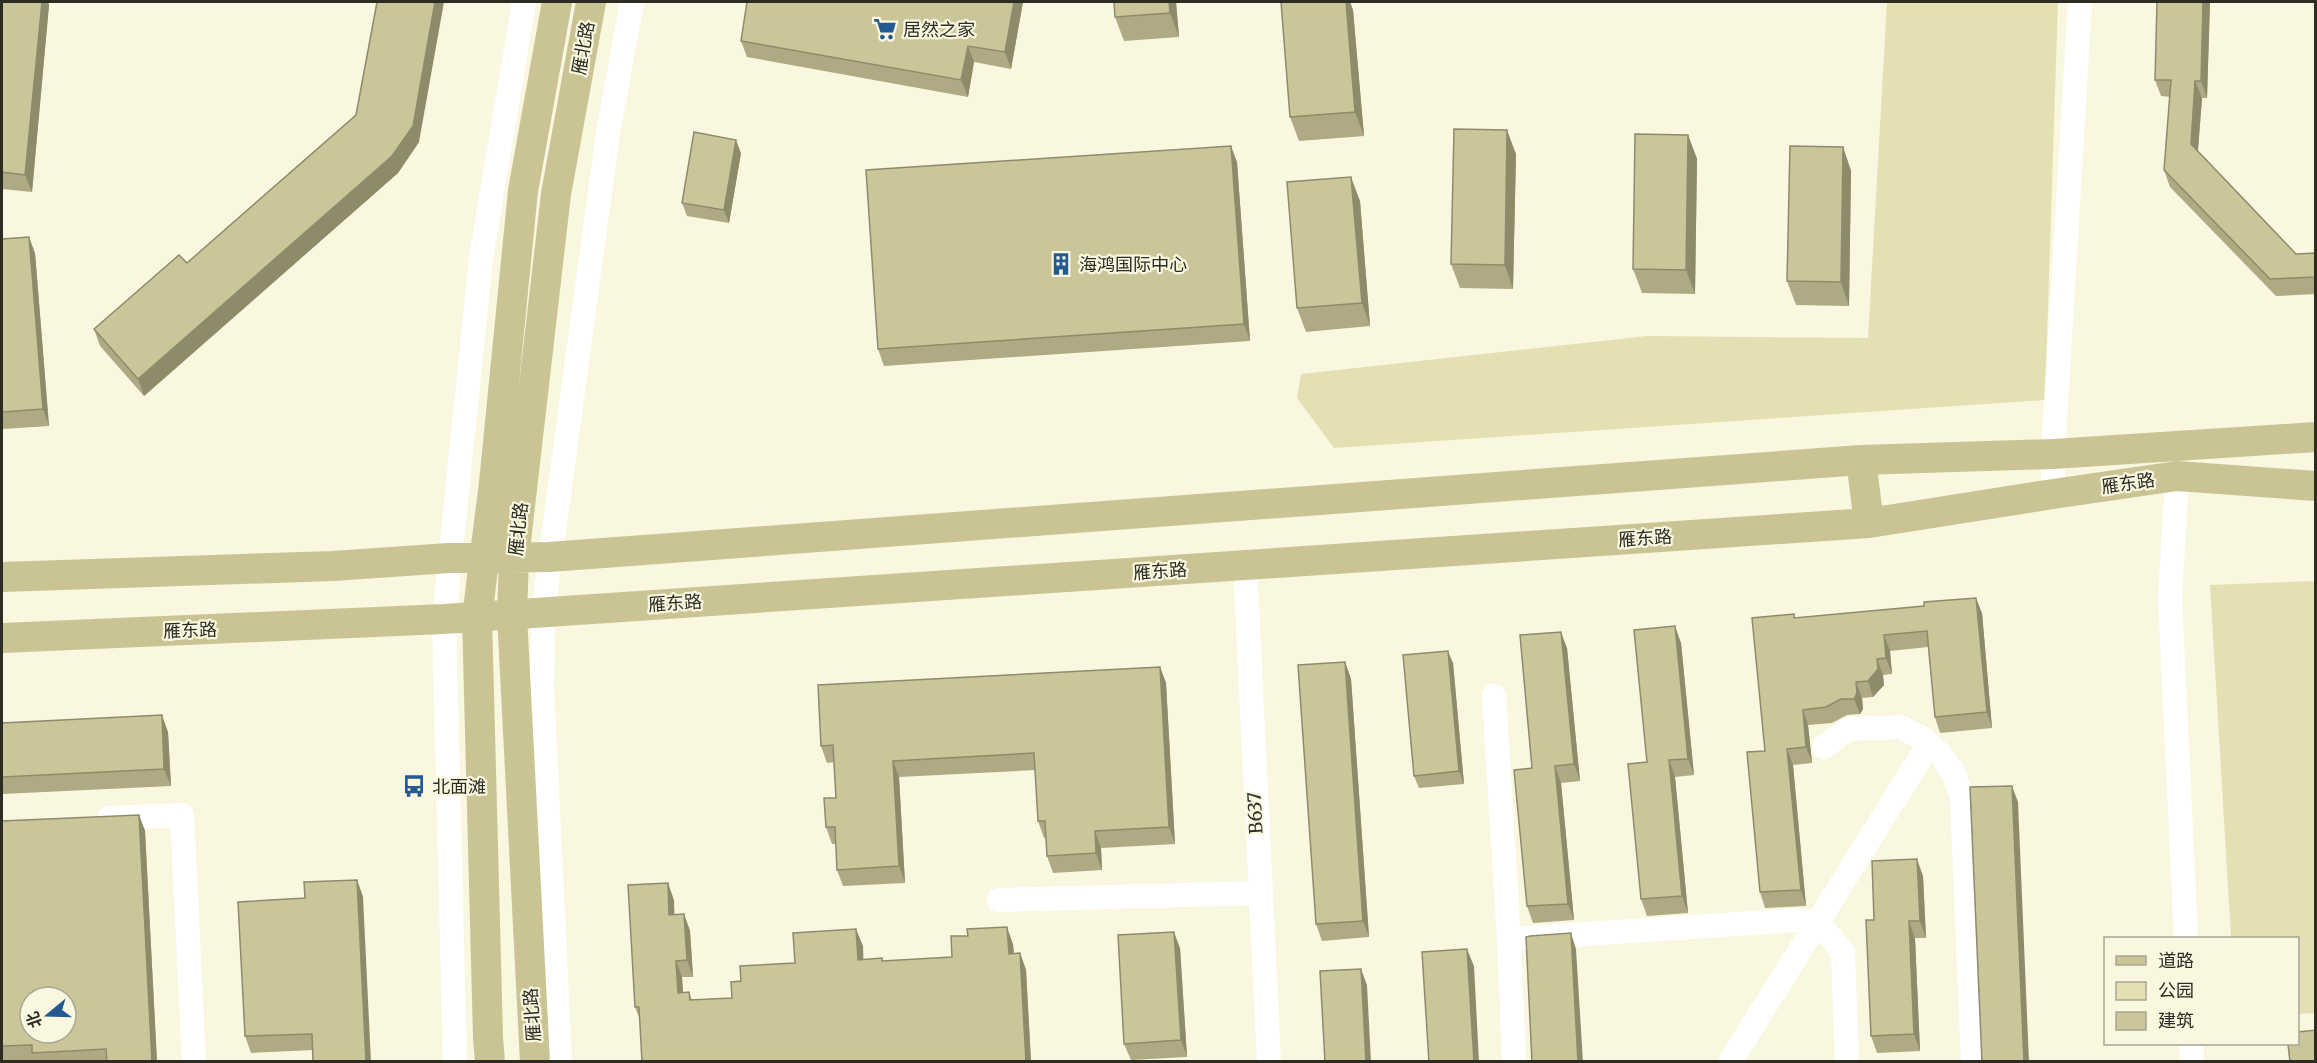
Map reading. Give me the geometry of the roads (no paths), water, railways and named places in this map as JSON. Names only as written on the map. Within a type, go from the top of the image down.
[{"type":"main road","name":"雁北路","points":[[490,1062],[477,617],[494,483],[523,191],[557,2]]},
{"type":"main road","name":"雁北路","points":[[535,1062],[512,615],[514,558],[556,194],[591,2]]},
{"type":"main road","name":"雁东路","points":[[2,577],[333,566],[449,558],[549,557],[1861,460],[2053,454],[2316,437]]},
{"type":"main road","points":[[1861,460],[1869,524]]},
{"type":"main road","name":"雁东路","points":[[2,638],[512,615],[1869,524],[2177,476],[2316,486]]},
{"type":"street","points":[[455,1062],[444,619],[481,258],[524,2]]},
{"type":"street","points":[[560,1062],[542,687],[543,612],[608,133],[632,2]]},
{"type":"street","points":[[2053,494],[2053,454],[2080,2]]},
{"type":"street","points":[[2177,476],[2170,599],[2186,937]]},
{"type":"street","name":"B637","points":[[1245,565],[1259,893],[1269,1062]]},
{"type":"street","points":[[1494,696],[1514,1062]]},
{"type":"street","points":[[1824,747],[1848,729],[1900,727],[1929,744],[1940,754],[1954,774],[1962,797],[1972,1062]]},
{"type":"street","points":[[1730,1062],[1929,744]]},
{"type":"street","points":[[92,819],[182,815],[194,1062]]},
{"type":"street","points":[[999,900],[1259,893]]},
{"type":"street","points":[[1509,939],[1798,920],[1818,923],[1843,952],[1847,1062]]},
{"type":"street","points":[[2192,1045],[2192,1062]]},
{"type":"place","name":"居然之家","points":[[885,29]]},
{"type":"place","name":"海鸿国际中心","points":[[1061,264]]},
{"type":"place","name":"北面滩","points":[[414,786]]}]
